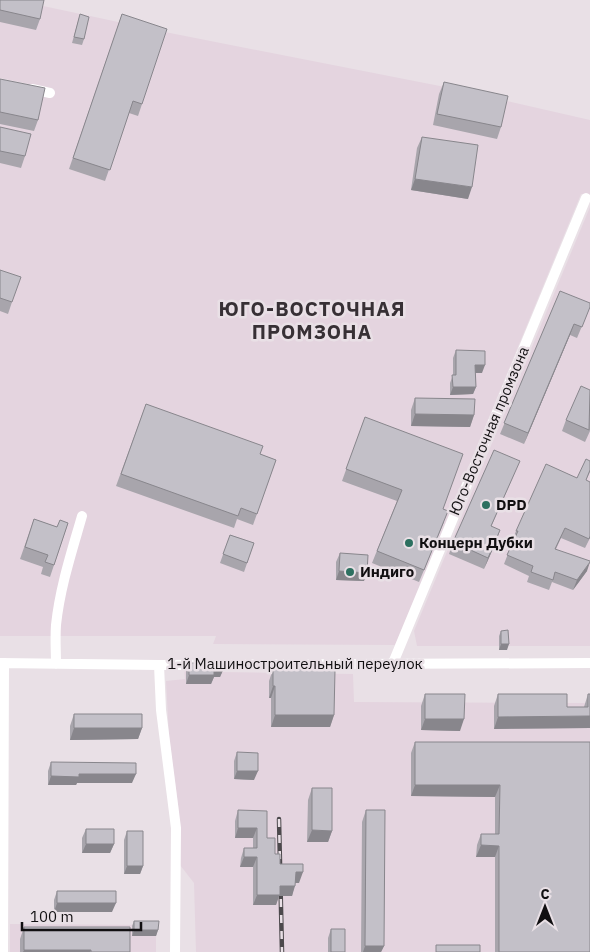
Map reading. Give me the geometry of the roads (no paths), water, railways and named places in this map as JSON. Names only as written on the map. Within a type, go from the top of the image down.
[{"type":"street","points":[[25,88],[50,93]]},
{"type":"street","name":"Юго-Восточная промзона","points":[[393,663],[586,198]]},
{"type":"street","points":[[56,664],[56,626],[59,604],[82,516]]},
{"type":"street","points":[[2,663],[3,952]]},
{"type":"street","name":"1-й Машиностроительный переулок","points":[[2,663],[159,665],[590,663]]},
{"type":"street","points":[[159,665],[161,710],[176,828],[175,952]]},
{"type":"railway","points":[[279,819],[282,952]]},
{"type":"place","name":"DPD","points":[[486,505]]},
{"type":"place","name":"Концерн Дубки","points":[[409,543]]},
{"type":"place","name":"Индиго","points":[[350,572]]},
{"type":"district","name":"ЮГО-ВОСТОЧНАЯ ПРОМЗОНА","points":[[312,320]]}]
